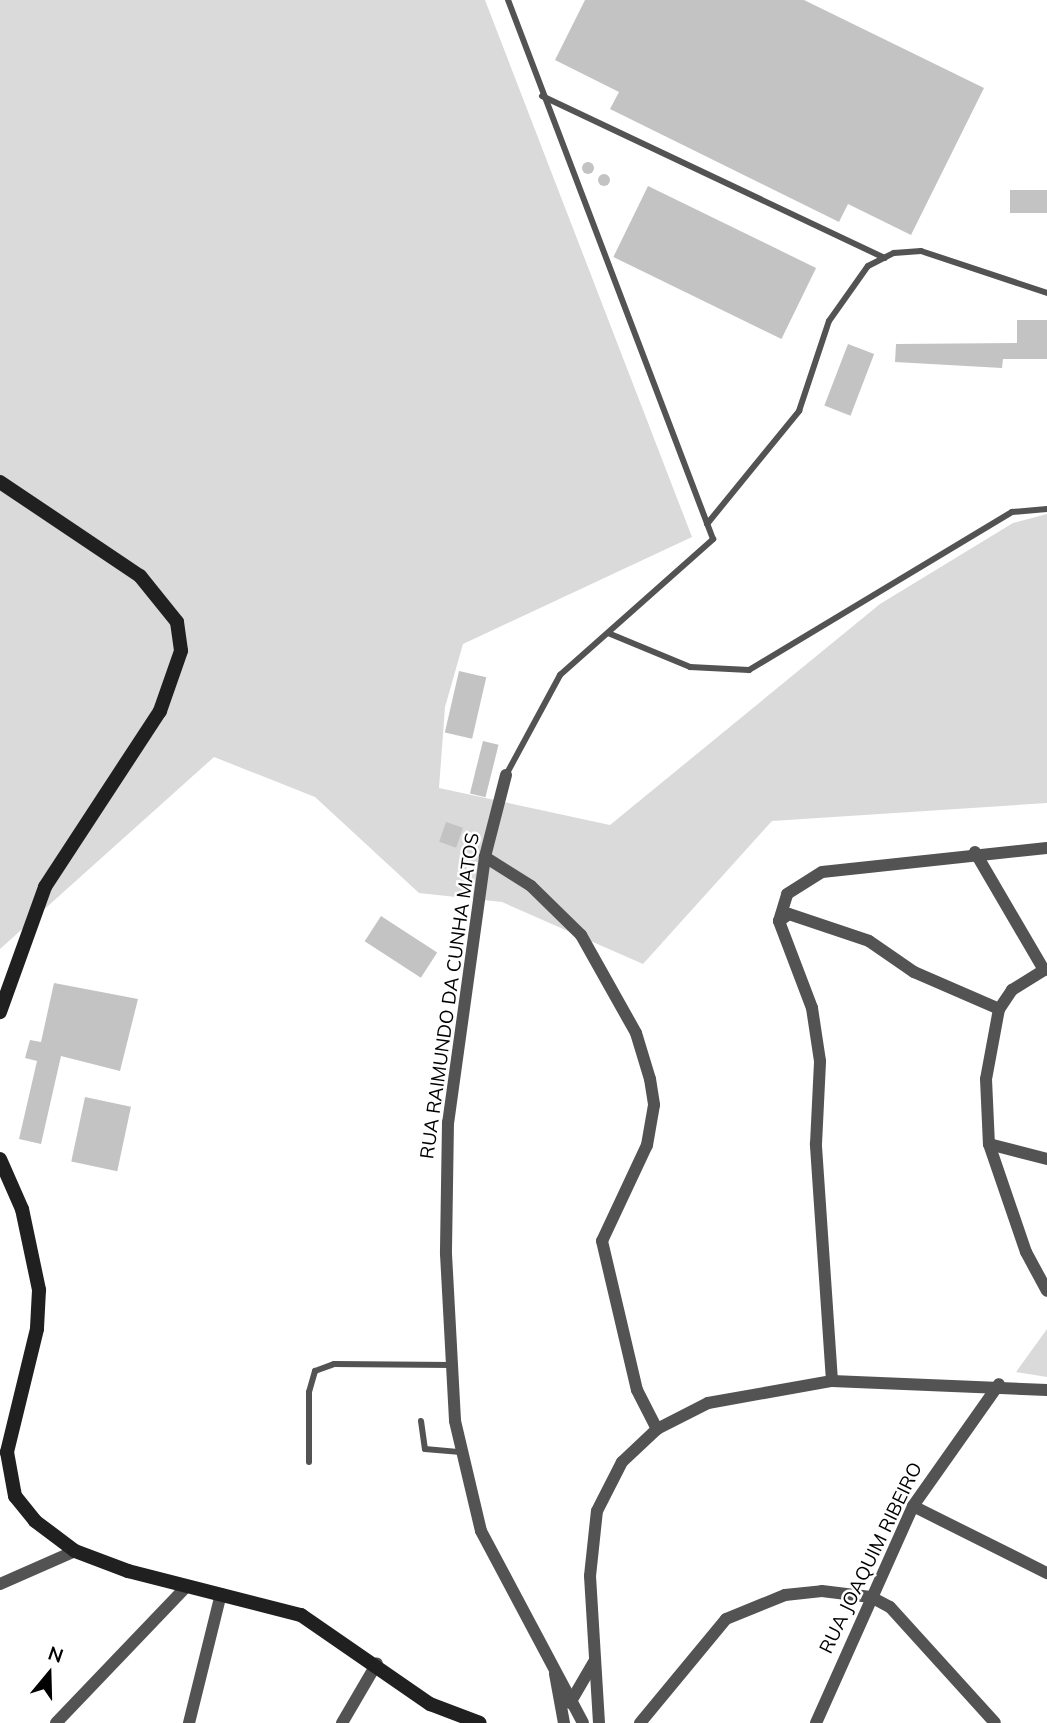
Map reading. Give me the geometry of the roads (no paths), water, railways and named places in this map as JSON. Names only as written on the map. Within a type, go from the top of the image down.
[{"type":"main road","points":[[0,482],[140,576],[177,622],[181,651],[160,711],[45,887],[3,989],[0,1012]]},
{"type":"main road","points":[[0,1159],[22,1209],[39,1290],[8,1477],[35,1521],[75,1551],[186,1587],[302,1615],[377,1663],[430,1704],[483,1723]]},
{"type":"street","name":"RUA RAIMUNDO DA CUNHA MATOS","points":[[506,775],[485,857],[444,1175],[458,1452],[481,1531],[552,1664],[574,1696],[583,1723]]},
{"type":"street","points":[[832,1381],[816,1144],[816,1026],[780,914],[796,884],[822,872],[975,852],[1047,848]]},
{"type":"street","points":[[975,852],[1046,970],[1012,990],[999,1009],[986,1079],[989,1144],[1026,1252],[1047,1291]]},
{"type":"street","points":[[485,857],[531,886],[581,935],[631,1022],[650,1079],[654,1105],[647,1145],[602,1241],[637,1390],[657,1429]]},
{"type":"street","points":[[780,914],[789,914],[869,941],[914,972],[999,1009]]},
{"type":"street","points":[[989,1144],[1047,1160]]},
{"type":"street","points":[[599,1723],[590,1576],[597,1511],[622,1462],[657,1429],[708,1403],[832,1381],[999,1384],[1047,1390]]},
{"type":"street","name":"RUA JOAQUIM RIBEIRO","points":[[816,1723],[871,1597],[935,1467],[999,1384]]},
{"type":"street","points":[[914,1506],[1047,1573]]},
{"type":"street","points":[[0,1584],[75,1551]]},
{"type":"street","points":[[56,1723],[186,1587]]},
{"type":"street","points":[[189,1723],[221,1594]]},
{"type":"street","points":[[640,1723],[726,1619],[785,1595],[871,1597],[902,1619],[995,1723]]},
{"type":"street","points":[[564,1717],[594,1661]]},
{"type":"street","points":[[342,1723],[377,1663]]},
{"type":"street","name":"RUA RAIMUNDO DA CUNHA MATOS","points":[[552,1664],[564,1717]]},
{"type":"lane","points":[[506,775],[560,675],[713,539],[542,96],[508,0]]},
{"type":"lane","points":[[542,96],[885,258]]},
{"type":"lane","points":[[707,524],[799,411],[829,321],[868,266],[885,258],[921,251],[1047,293]]},
{"type":"lane","points":[[608,633],[690,667],[749,670],[1012,512],[1047,509]]},
{"type":"lane","points":[[309,1462],[309,1392],[315,1371],[334,1364],[452,1364]]},
{"type":"lane","points":[[421,1421],[425,1449],[458,1452]]}]
